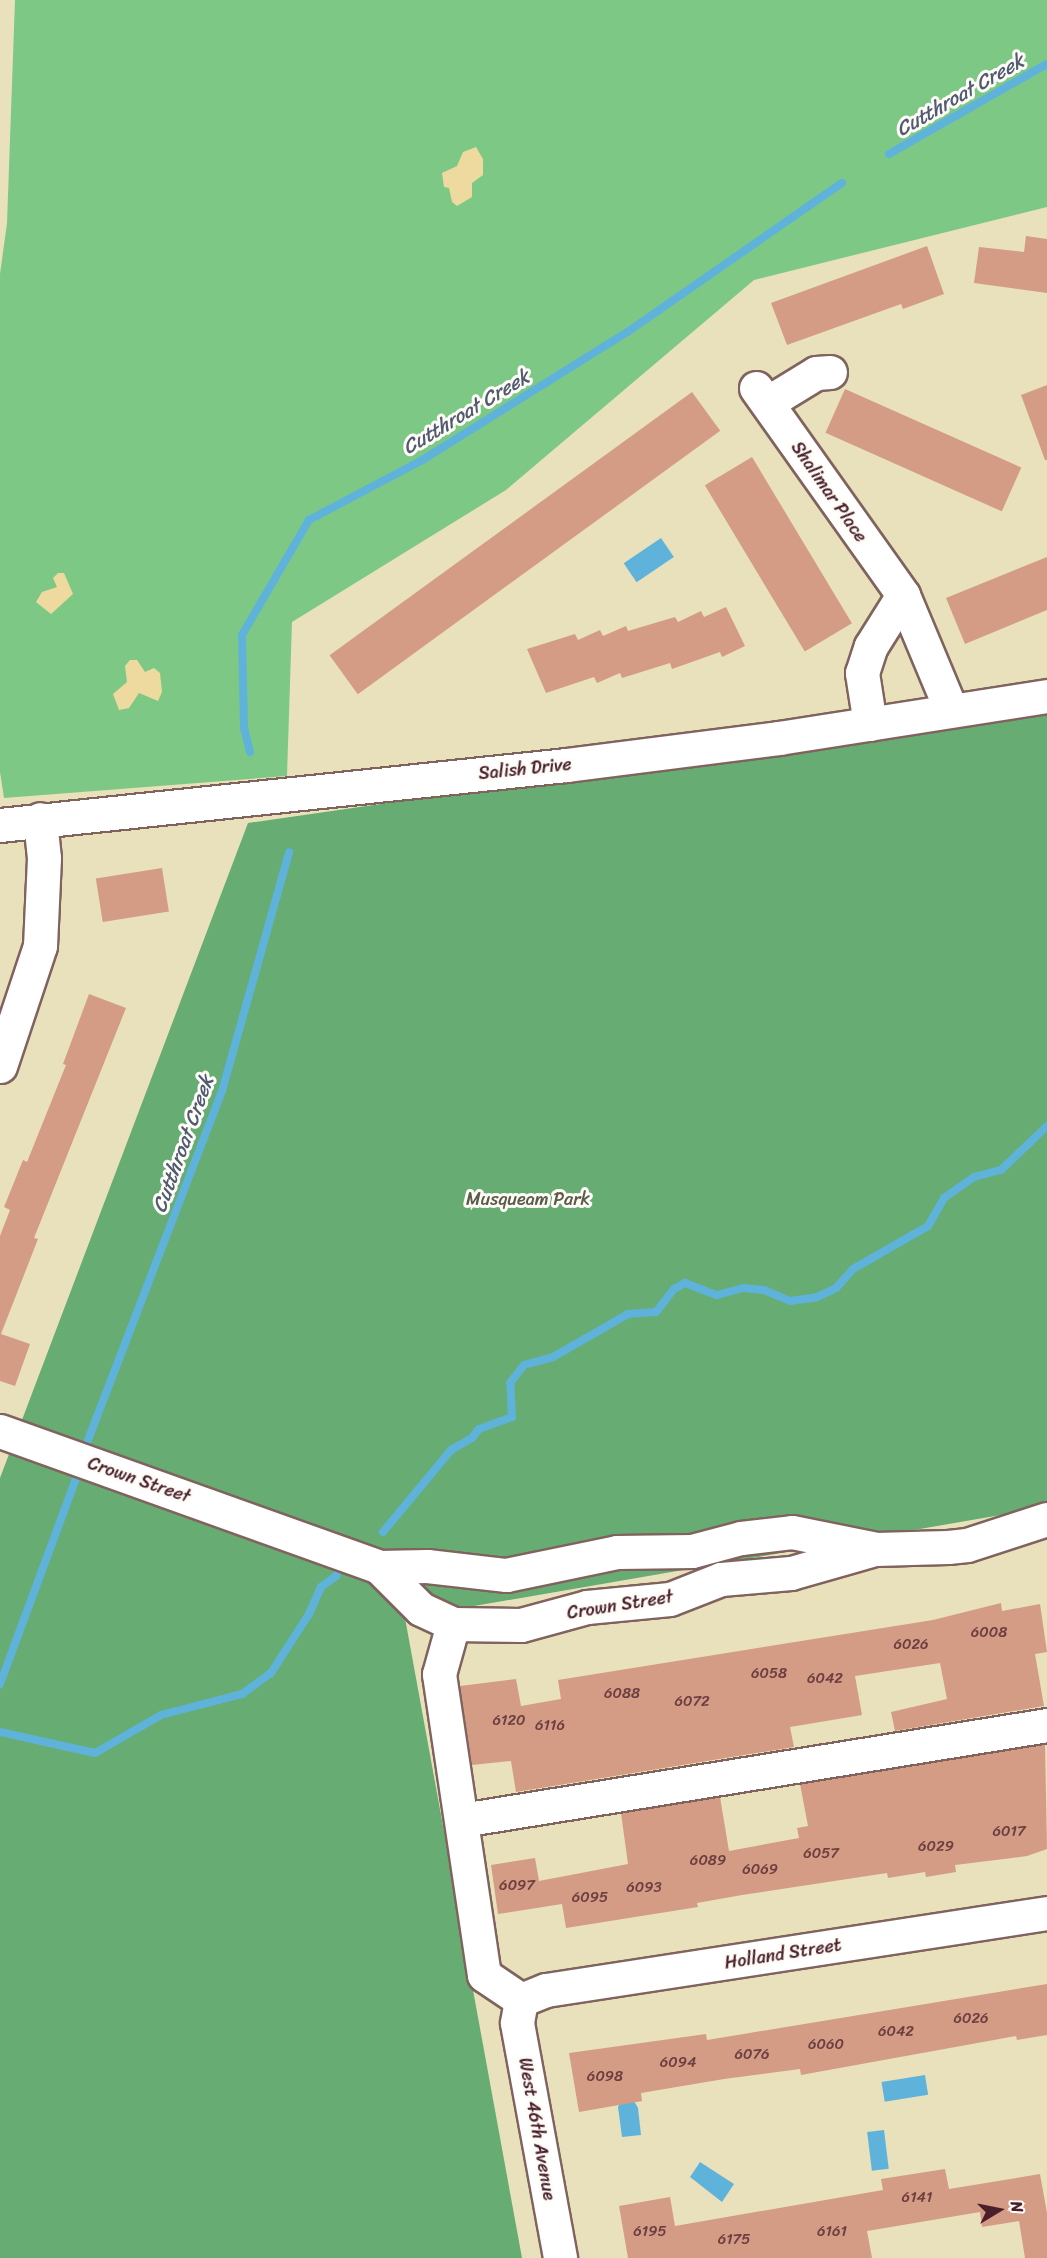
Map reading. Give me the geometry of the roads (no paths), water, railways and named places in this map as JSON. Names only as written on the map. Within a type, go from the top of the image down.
[{"type":"street","name":"Shalimar Place","points":[[830,372],[816,373],[762,396],[903,596],[951,710]]},
{"type":"street","points":[[870,724],[862,672],[871,646],[903,596]]},
{"type":"street","name":"Salish Drive","points":[[0,825],[566,765],[870,724],[1047,696]]},
{"type":"street","points":[[0,1066],[40,946],[44,858],[40,819]]},
{"type":"street","name":"Crown Street","points":[[0,1431],[379,1567],[427,1566],[506,1575],[617,1552],[692,1551],[741,1538],[792,1532],[876,1549]]},
{"type":"street","name":"Crown Street","points":[[379,1567],[421,1609],[453,1624],[521,1625],[587,1607],[670,1599],[721,1579],[791,1573],[876,1549],[968,1545],[1047,1519]]},
{"type":"street","points":[[453,1624],[439,1674],[484,1975],[521,2001]]},
{"type":"street","points":[[462,1820],[1047,1725]]},
{"type":"street","name":"Holland Street","points":[[521,2001],[546,1990],[1047,1913]]},
{"type":"street","name":"West 46th Avenue","points":[[521,2001],[517,2023],[560,2258]]},
{"type":"water","points":[[661,538],[674,557],[637,582],[624,563]]},
{"type":"water","points":[[925,2075],[928,2095],[885,2102],[882,2082]]},
{"type":"water","points":[[634,2101],[638,2108],[641,2135],[622,2137],[618,2107],[620,2103]]},
{"type":"water","points":[[884,2130],[889,2169],[872,2171],[867,2132]]},
{"type":"water","points":[[700,2162],[734,2184],[722,2202],[690,2177]]},
{"type":"waterway","name":"Cutthroat Creek","points":[[889,154],[1047,64]]},
{"type":"waterway","name":"Cutthroat Creek","points":[[250,752],[244,728],[242,635],[309,520],[424,459],[626,333],[842,183]]},
{"type":"waterway","name":"Cutthroat Creek","points":[[88,1440],[222,1091],[289,852]]},
{"type":"waterway","points":[[383,1532],[451,1450],[472,1438],[479,1429],[512,1417],[510,1383],[524,1365],[553,1357],[628,1314],[656,1312],[674,1289],[685,1283],[717,1295],[744,1288],[764,1290],[790,1301],[817,1297],[836,1288],[853,1269],[928,1226],[944,1198],[974,1177],[1001,1170],[1047,1126]]},
{"type":"waterway","name":"Cutthroat Creek","points":[[0,1684],[77,1476]]},
{"type":"waterway","points":[[0,1732],[95,1753],[161,1715],[242,1694],[271,1673],[309,1614],[321,1587],[336,1576],[342,1564]]},
{"type":"park label","name":"Musqueam Park","points":[[528,1199]]}]
